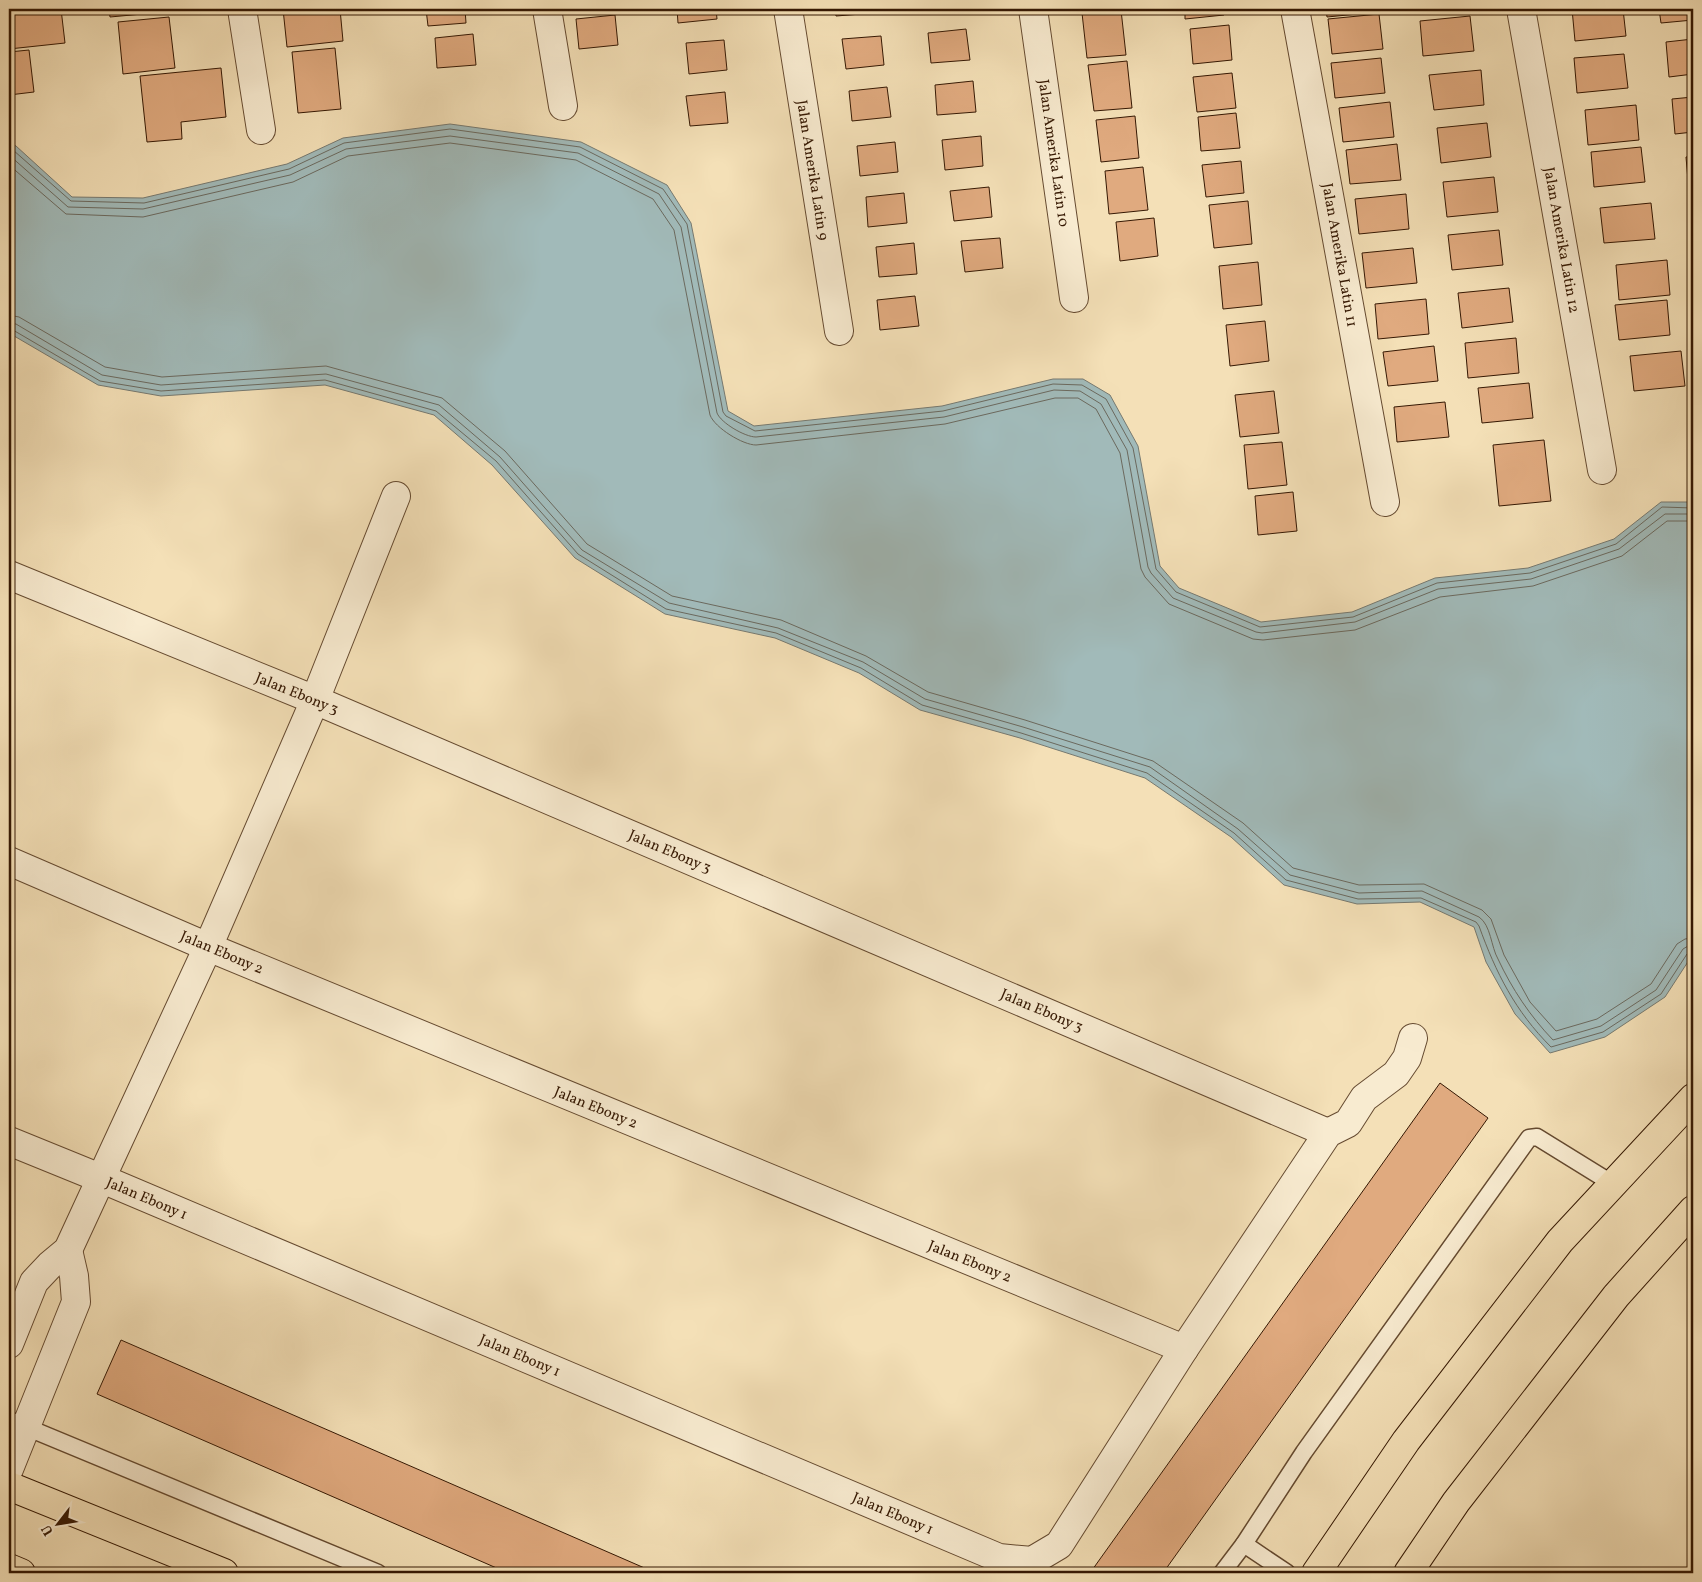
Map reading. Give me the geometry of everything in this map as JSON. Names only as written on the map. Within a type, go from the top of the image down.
[{"type":"main road","points":[[1316,1573],[1412,1433],[1560,1241],[1693,1098]]},
{"type":"main road","points":[[1408,1573],[1456,1502],[1616,1296],[1693,1210]]},
{"type":"main road","points":[[9,1486],[224,1573]]},
{"type":"main road","points":[[9,1568],[21,1573]]},
{"type":"street","points":[[242,9],[261,130]]},
{"type":"street","points":[[547,9],[563,106]]},
{"type":"street","name":"Jalan Amerika Latin 9","points":[[788,9],[839,331]]},
{"type":"street","name":"Jalan Amerika Latin 10","points":[[1033,9],[1074,298]]},
{"type":"street","name":"Jalan Amerika Latin 11","points":[[1294,9],[1385,502]]},
{"type":"street","name":"Jalan Amerika Latin 12","points":[[1521,9],[1602,470]]},
{"type":"street","points":[[9,1344],[34,1282],[68,1250],[208,947],[315,700],[396,496]]},
{"type":"street","name":"Jalan Ebony 3","points":[[9,575],[315,700],[1328,1133]]},
{"type":"street","name":"Jalan Ebony 2","points":[[9,861],[208,947],[1184,1349]]},
{"type":"street","points":[[1184,1349],[1328,1133],[1348,1123],[1364,1098],[1396,1074],[1407,1058],[1413,1038]]},
{"type":"street","name":"Jalan Ebony 1","points":[[9,1142],[100,1178],[999,1558],[1032,1562],[1059,1545],[1184,1349]]},
{"type":"street","points":[[9,1469],[17,1424],[76,1302],[74,1276],[68,1250]]},
{"type":"lane","points":[[1222,1573],[1244,1544],[1304,1452],[1529,1138],[1537,1138],[1613,1184]]},
{"type":"lane","points":[[17,1424],[378,1573]]},
{"type":"lane","points":[[1244,1544],[1287,1573]]},
{"type":"water","points":[[450,124],[581,142],[667,185],[691,223],[728,411],[754,426],[942,406],[1053,379],[1083,379],[1110,395],[1138,446],[1160,566],[1179,588],[1261,622],[1352,612],[1435,578],[1528,568],[1614,539],[1661,502],[1691,502],[1693,505],[1693,954],[1665,997],[1605,1037],[1550,1053],[1515,1014],[1486,962],[1474,927],[1420,902],[1357,904],[1284,885],[1231,837],[1145,778],[1020,738],[920,710],[859,673],[775,638],[665,614],[575,558],[492,465],[434,415],[325,385],[161,396],[98,385],[9,333],[9,142],[16,146],[72,197],[143,198],[287,164],[343,138]]},
{"type":"building","points":[[9,9],[61,9],[65,43],[9,49]]},
{"type":"building","points":[[109,9],[164,9],[164,12],[110,17]]},
{"type":"building","points":[[283,9],[340,9],[343,41],[287,47]]},
{"type":"building","points":[[426,9],[465,9],[466,23],[428,26]]},
{"type":"building","points":[[677,9],[716,9],[717,19],[678,23]]},
{"type":"building","points":[[835,9],[874,9],[874,13],[836,16]]},
{"type":"building","points":[[1185,9],[1223,9],[1224,15],[1185,19]]},
{"type":"building","points":[[1326,9],[1378,9],[1378,12],[1327,17]]},
{"type":"building","points":[[1572,9],[1623,9],[1626,36],[1575,41]]},
{"type":"building","points":[[1659,9],[1693,9],[1693,20],[1661,23]]},
{"type":"building","points":[[1121,10],[1126,55],[1087,58],[1082,13]]},
{"type":"building","points":[[1379,14],[1383,49],[1332,54],[1328,19]]},
{"type":"building","points":[[615,15],[618,45],[579,49],[576,19]]},
{"type":"building","points":[[1470,16],[1474,51],[1423,56],[1420,21]]},
{"type":"building","points":[[169,17],[175,68],[123,74],[118,22]]},
{"type":"building","points":[[1229,25],[1232,60],[1193,64],[1190,29]]},
{"type":"building","points":[[966,29],[970,60],[931,63],[928,33]]},
{"type":"building","points":[[473,34],[476,65],[437,68],[435,38]]},
{"type":"building","points":[[881,36],[884,65],[846,69],[842,39]]},
{"type":"building","points":[[1693,39],[1693,74],[1669,77],[1666,42]]},
{"type":"building","points":[[724,40],[727,70],[689,74],[686,43]]},
{"type":"building","points":[[335,48],[341,109],[298,113],[292,52]]},
{"type":"building","points":[[29,50],[34,92],[9,95],[9,52]]},
{"type":"building","points":[[1624,54],[1628,88],[1577,93],[1574,58]]},
{"type":"building","points":[[1381,58],[1385,93],[1335,98],[1331,63]]},
{"type":"building","points":[[1127,61],[1132,108],[1094,111],[1088,65]]},
{"type":"building","points":[[221,68],[226,117],[181,122],[182,139],[147,142],[140,76]]},
{"type":"building","points":[[1481,70],[1484,105],[1434,110],[1429,75]]},
{"type":"building","points":[[1232,73],[1236,108],[1197,112],[1193,77]]},
{"type":"building","points":[[973,81],[976,112],[937,115],[935,85]]},
{"type":"building","points":[[887,87],[891,117],[852,121],[849,91]]},
{"type":"building","points":[[725,92],[728,123],[690,126],[686,96]]},
{"type":"building","points":[[1693,97],[1693,132],[1675,134],[1672,99]]},
{"type":"building","points":[[1390,102],[1394,137],[1343,142],[1339,108]]},
{"type":"building","points":[[1636,105],[1639,140],[1588,145],[1585,110]]},
{"type":"building","points":[[1236,113],[1240,148],[1201,151],[1198,117]]},
{"type":"building","points":[[1135,116],[1139,158],[1101,162],[1096,120]]},
{"type":"building","points":[[1487,123],[1491,157],[1441,163],[1437,128]]},
{"type":"building","points":[[981,136],[983,166],[945,170],[942,140]]},
{"type":"building","points":[[895,142],[898,172],[860,176],[857,146]]},
{"type":"building","points":[[1397,144],[1401,180],[1350,184],[1346,150]]},
{"type":"building","points":[[1641,147],[1645,182],[1594,187],[1591,152]]},
{"type":"building","points":[[1693,156],[1693,191],[1689,192],[1686,157]]},
{"type":"building","points":[[1241,161],[1244,193],[1206,197],[1202,165]]},
{"type":"building","points":[[1143,167],[1148,210],[1109,214],[1105,171]]},
{"type":"building","points":[[1494,177],[1498,212],[1447,217],[1443,182]]},
{"type":"building","points":[[989,187],[992,217],[954,221],[950,191]]},
{"type":"building","points":[[904,193],[907,223],[868,227],[866,197]]},
{"type":"building","points":[[1406,194],[1409,229],[1359,234],[1355,199]]},
{"type":"building","points":[[1248,201],[1252,244],[1214,248],[1209,205]]},
{"type":"building","points":[[1651,203],[1655,239],[1604,243],[1600,208]]},
{"type":"building","points":[[1154,218],[1158,256],[1120,261],[1116,222]]},
{"type":"building","points":[[1499,230],[1503,265],[1452,270],[1448,235]]},
{"type":"building","points":[[1000,238],[1003,268],[965,272],[961,241]]},
{"type":"building","points":[[914,243],[917,274],[879,277],[876,247]]},
{"type":"building","points":[[1413,248],[1417,283],[1366,288],[1362,253]]},
{"type":"building","points":[[1667,260],[1670,295],[1619,300],[1616,265]]},
{"type":"building","points":[[1258,262],[1262,305],[1223,309],[1219,266]]},
{"type":"building","points":[[1509,288],[1513,322],[1462,328],[1458,293]]},
{"type":"building","points":[[915,296],[919,326],[880,330],[877,300]]},
{"type":"building","points":[[1426,299],[1429,334],[1378,339],[1375,304]]},
{"type":"building","points":[[1667,300],[1670,335],[1619,340],[1615,305]]},
{"type":"building","points":[[1265,321],[1269,361],[1230,366],[1226,325]]},
{"type":"building","points":[[1516,338],[1519,373],[1468,378],[1465,343]]},
{"type":"building","points":[[1434,346],[1438,381],[1388,386],[1383,352]]},
{"type":"building","points":[[1681,351],[1685,386],[1634,391],[1630,356]]},
{"type":"building","points":[[1529,383],[1533,418],[1482,423],[1478,388]]},
{"type":"building","points":[[1274,391],[1279,433],[1240,437],[1235,395]]},
{"type":"building","points":[[1445,402],[1449,437],[1397,442],[1394,407]]},
{"type":"building","points":[[1544,440],[1551,501],[1499,506],[1493,445]]},
{"type":"building","points":[[1282,442],[1287,485],[1248,489],[1244,445]]},
{"type":"building","points":[[1293,492],[1297,531],[1258,535],[1255,496]]},
{"type":"building","points":[[1440,1083],[1488,1118],[1163,1573],[1090,1573]]},
{"type":"building","points":[[121,1340],[656,1573],[508,1573],[97,1394]]}]
